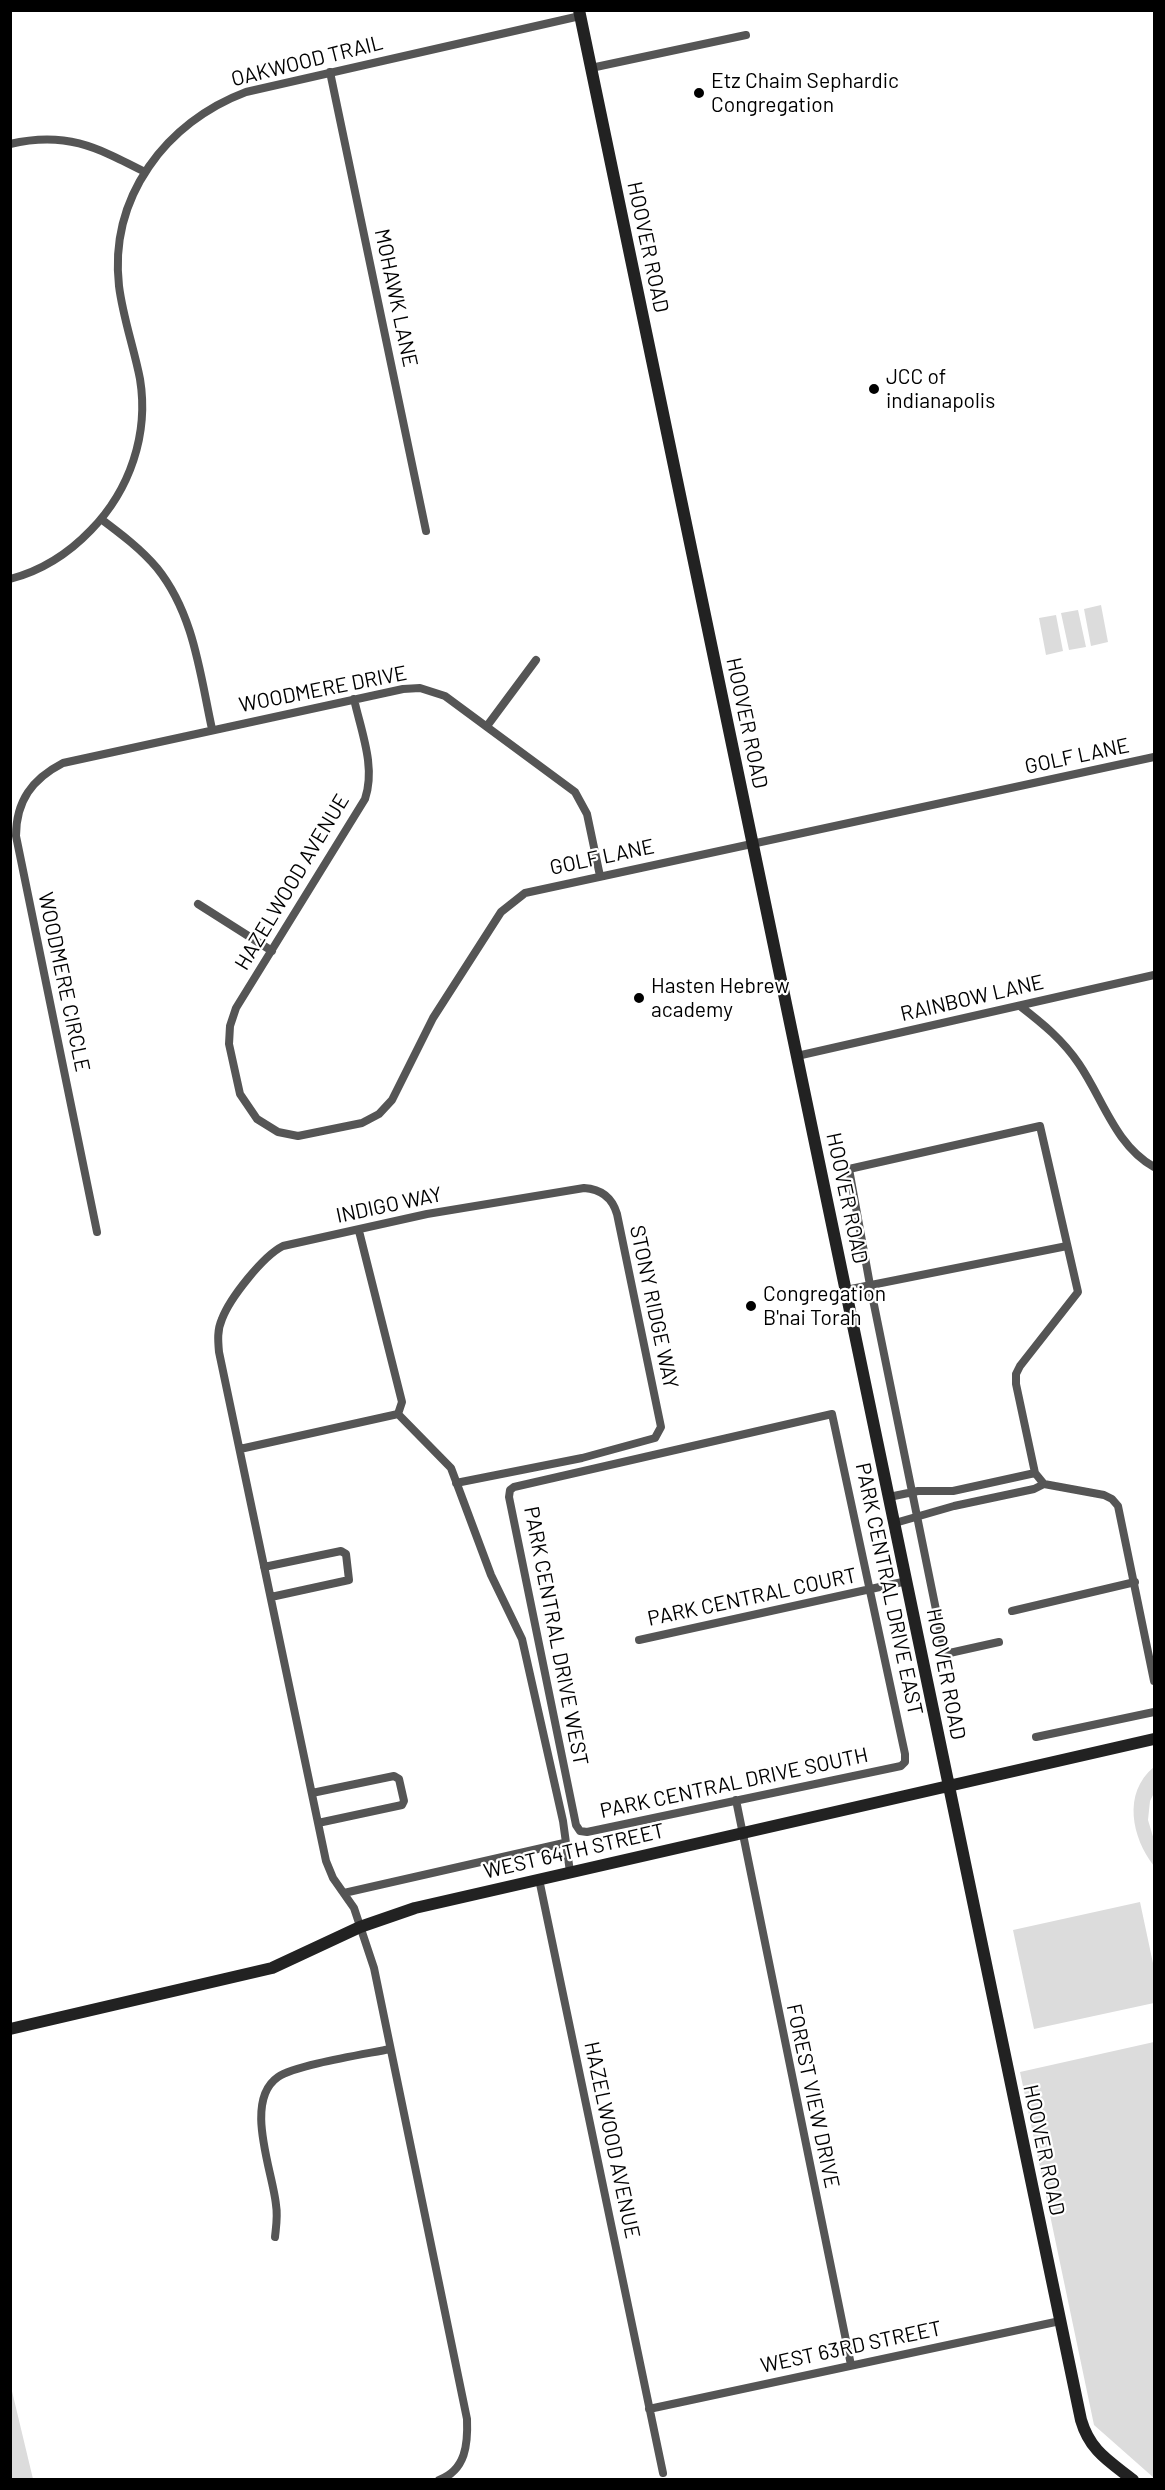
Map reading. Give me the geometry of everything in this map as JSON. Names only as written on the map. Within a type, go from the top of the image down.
[{"type":"street","name":"HOOVER ROAD","points":[[580,13],[1081,2420],[1087,2439],[1102,2459],[1133,2480]]},
{"type":"street","name":"OAKWOOD TRAIL","points":[[10,579],[57,558],[77,544],[101,519],[127,478],[140,432],[141,389],[122,303],[118,265],[124,221],[145,172],[175,134],[219,103],[256,89],[580,13]]},
{"type":"street","points":[[591,69],[746,35]]},
{"type":"street","name":"MOHAWK LANE","points":[[330,72],[426,531]]},
{"type":"street","points":[[10,144],[39,139],[69,140],[102,150],[145,172]]},
{"type":"street","points":[[101,519],[147,557],[178,601],[191,632],[212,729]]},
{"type":"street","points":[[487,726],[536,660]]},
{"type":"street","name":"WOODMERE DRIVE","points":[[68,762],[354,699],[408,689],[433,691],[487,726],[566,783],[580,798],[587,814],[600,876]]},
{"type":"street","name":"HAZELWOOD AVENUE","points":[[229,1044],[230,1026],[236,1008],[366,794],[369,765],[354,699]]},
{"type":"street","name":"GOLF LANE","points":[[229,1044],[242,1099],[253,1116],[265,1126],[283,1134],[308,1135],[366,1121],[383,1110],[392,1100],[433,1018],[508,904],[535,889],[1155,757]]},
{"type":"street","name":"WOODMERE CIRCLE","points":[[68,762],[50,769],[28,790],[18,812],[16,836],[97,1232]]},
{"type":"street","points":[[198,904],[272,951]]},
{"type":"street","name":"RAINBOW LANE","points":[[797,1056],[1155,975]]},
{"type":"street","points":[[1020,1006],[1052,1031],[1079,1063],[1127,1146],[1155,1167]]},
{"type":"street","name":"HOOVER ROAD","points":[[999,1642],[945,1654],[916,1518],[849,1169],[1040,1126],[1067,1246]]},
{"type":"street","name":"INDIGO WAY","points":[[240,1449],[219,1352],[220,1322],[229,1305],[266,1259],[278,1249],[289,1244],[359,1231],[427,1214],[582,1189],[601,1192]]},
{"type":"street","name":"STONY RIDGE WAY","points":[[456,1483],[582,1458],[655,1438],[660,1434],[661,1426],[616,1211],[611,1201],[601,1192]]},
{"type":"street","points":[[359,1231],[402,1402],[398,1414]]},
{"type":"street","points":[[846,1290],[1067,1246],[1078,1292],[1016,1374],[1016,1384],[1035,1473],[1044,1484],[1112,1499],[1118,1506],[1155,1681]]},
{"type":"street","points":[[398,1414],[240,1449],[328,1868],[344,1893],[360,1927],[374,1968],[467,2419],[468,2440],[462,2461],[448,2476],[439,2480]]},
{"type":"street","points":[[398,1414],[444,1458],[456,1483],[491,1575],[522,1639],[563,1821],[564,1843],[570,1872]]},
{"type":"street","name":"PARK CENTRAL DRIVE EAST","points":[[832,1414],[905,1754],[905,1762],[896,1767]]},
{"type":"street","name":"PARK CENTRAL DRIVE WEST","points":[[580,1831],[576,1825],[571,1802],[509,1495],[510,1490],[514,1487],[832,1414]]},
{"type":"street","points":[[889,1497],[912,1492],[954,1491],[1035,1473]]},
{"type":"street","points":[[895,1524],[954,1506],[1034,1489],[1044,1484]]},
{"type":"street","points":[[264,1567],[341,1551],[346,1554],[349,1581],[271,1597]]},
{"type":"street","name":"PARK CENTRAL COURT","points":[[639,1640],[907,1581]]},
{"type":"street","points":[[1012,1611],[1134,1582]]},
{"type":"street","points":[[1036,1737],[1155,1712]]},
{"type":"street","name":"WEST 64TH STREET","points":[[10,2029],[272,1968],[360,1927],[415,1908],[1155,1739]]},
{"type":"street","name":"PARK CENTRAL DRIVE SOUTH","points":[[580,1831],[587,1833],[896,1767]]},
{"type":"street","points":[[312,1793],[394,1776],[399,1779],[404,1802],[402,1805],[318,1823]]},
{"type":"street","name":"FOREST VIEW DRIVE","points":[[736,1800],[850,2365]]},
{"type":"street","points":[[344,1893],[564,1843]]},
{"type":"street","name":"HAZELWOOD AVENUE","points":[[539,1879],[663,2473]]},
{"type":"street","points":[[275,2237],[276,2203],[261,2127],[261,2108],[267,2090],[278,2077],[298,2069],[390,2049]]},
{"type":"street","name":"WEST 63RD STREET","points":[[649,2409],[1060,2321]]},
{"type":"shaded area","points":[[1101,605],[1108,642],[1091,646],[1084,609]]},
{"type":"shaded area","points":[[1078,610],[1086,647],[1069,650],[1061,613]]},
{"type":"shaded area","points":[[1056,615],[1063,651],[1046,655],[1039,618]]},
{"type":"shaded area","points":[[1154,1767],[1154,1793],[1150,1801],[1148,1820],[1154,1840],[1154,1866],[1140,1842],[1134,1816],[1134,1802],[1137,1790]]},
{"type":"shaded area","points":[[1140,1902],[1154,1968],[1154,2003],[1034,2029],[1013,1930]]},
{"type":"shaded area","points":[[1154,2042],[1154,2478],[1094,2425],[1020,2072]]},
{"type":"shaded area","points":[[11,2387],[33,2479],[11,2479]]},
{"type":"place","name":"Etz Chaim Sephardic Congregation","points":[[699,93]]},
{"type":"place","name":"JCC of indianapolis","points":[[874,389]]},
{"type":"place","name":"Hasten Hebrew academy","points":[[639,998]]},
{"type":"place","name":"Congregation B'nai Torah","points":[[751,1306]]}]
